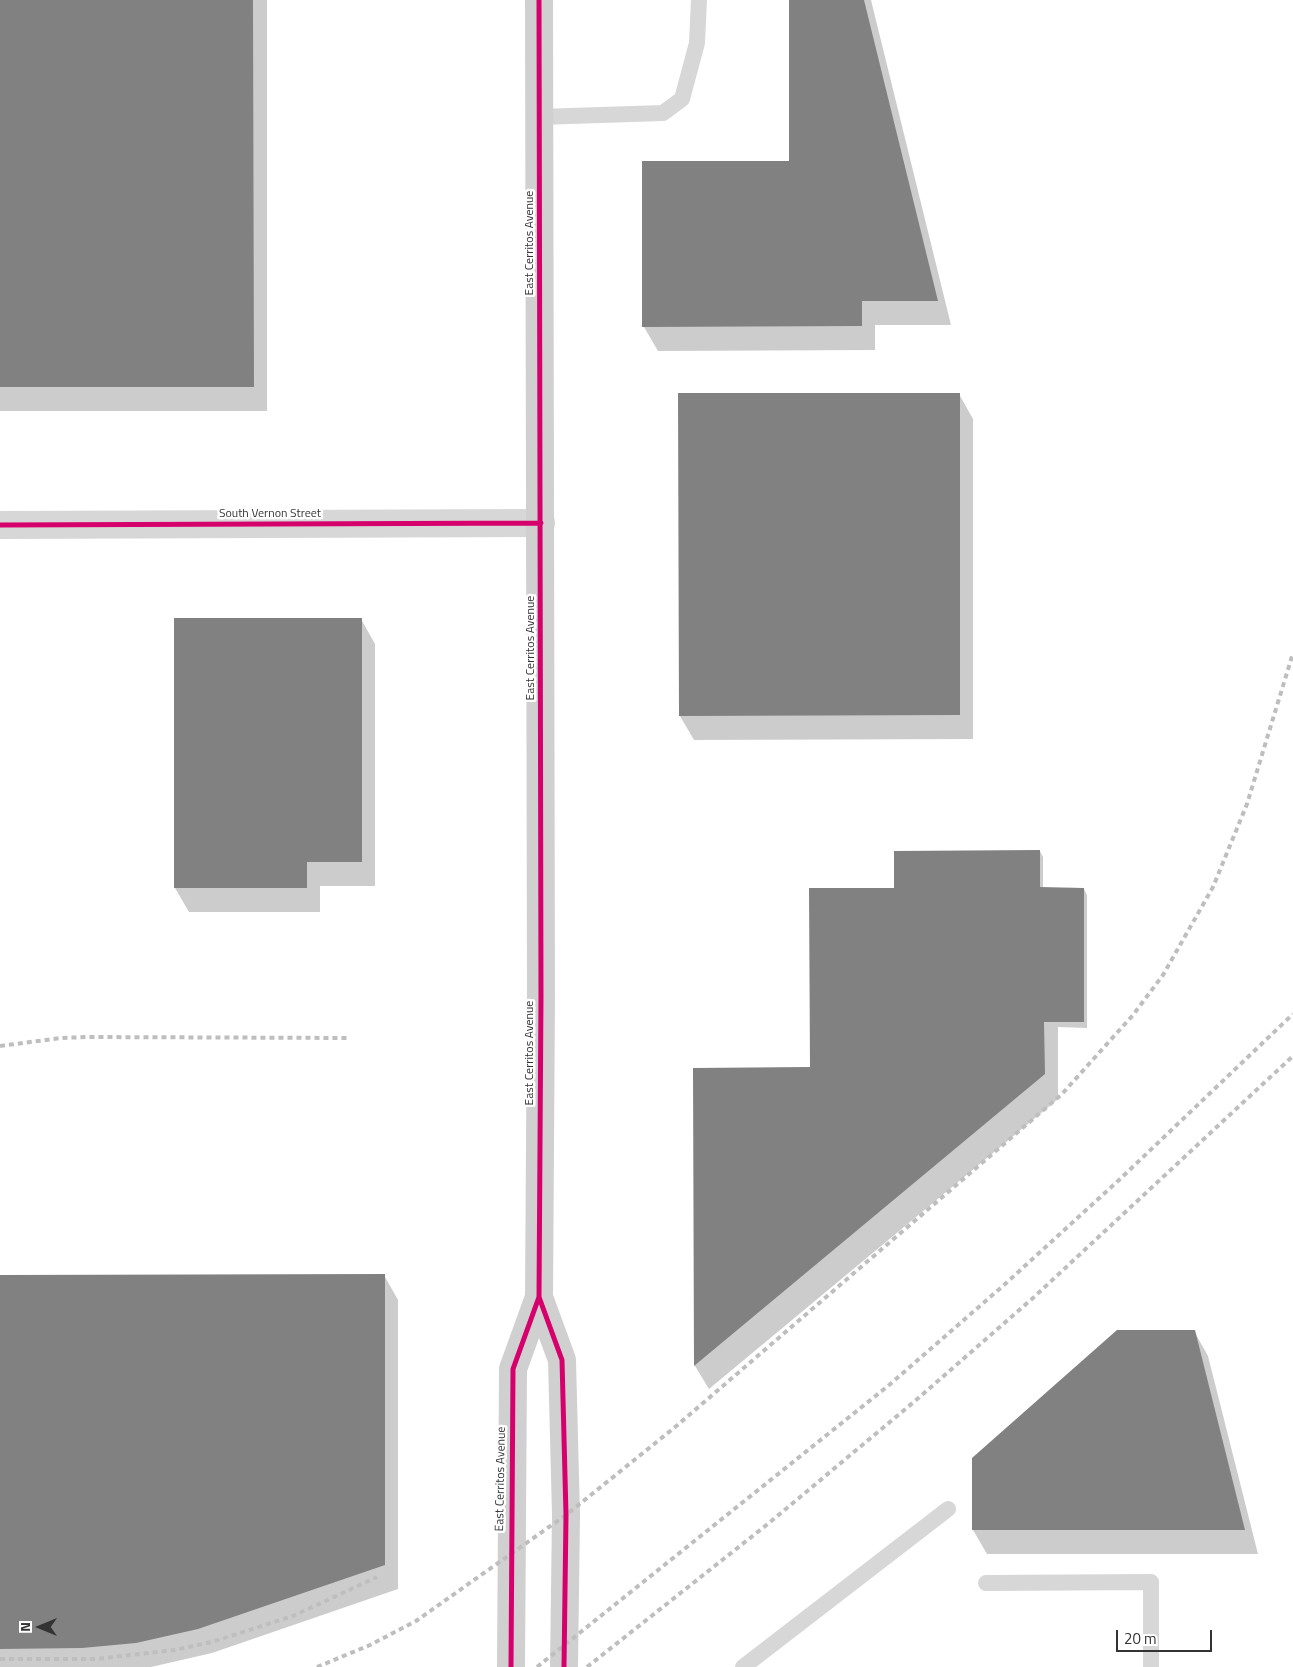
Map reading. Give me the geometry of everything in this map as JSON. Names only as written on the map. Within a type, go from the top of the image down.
[{"type":"main road","name":"East Cerritos Avenue","points":[[511,1667],[513,1370],[539,1297],[541,523],[539,0]]},
{"type":"main road","name":"East Cerritos Avenue","points":[[539,1297],[562,1360],[566,1515],[564,1667]]},
{"type":"street","name":"South Vernon Street","points":[[0,525],[541,523]]},
{"type":"lane","points":[[539,117],[663,113],[682,99],[697,43],[699,0]]},
{"type":"lane","points":[[743,1667],[948,1509]]},
{"type":"lane","points":[[986,1583],[1151,1582],[1151,1667]]},
{"type":"building","points":[[0,0],[253,0],[254,387],[0,387]]},
{"type":"building","points":[[789,0],[864,0],[938,301],[862,301],[862,326],[642,327],[642,161],[789,161]]},
{"type":"building","points":[[678,393],[960,393],[960,715],[679,716]]},
{"type":"building","points":[[174,618],[362,618],[362,862],[307,862],[307,888],[174,888]]},
{"type":"building","points":[[1040,850],[1040,887],[1084,888],[1084,1022],[1044,1022],[1045,1074],[694,1366],[693,1068],[810,1067],[809,888],[894,888],[894,851]]},
{"type":"building","points":[[385,1274],[385,1565],[198,1629],[136,1643],[82,1648],[0,1649],[0,1275]]},
{"type":"building","points":[[1117,1330],[1195,1330],[1245,1530],[972,1530],[972,1458]]},
{"type":"railway","points":[[317,1667],[370,1645],[416,1621],[566,1515],[674,1428],[1062,1094],[1133,1015],[1163,975],[1213,887],[1247,804],[1293,653]]},
{"type":"railway","points":[[537,1667],[888,1386],[1004,1285],[1119,1180],[1293,1014]]},
{"type":"railway","points":[[0,1046],[61,1038],[88,1037],[348,1038]]},
{"type":"railway","points":[[587,1667],[769,1523],[915,1401],[1033,1298],[1293,1056]]},
{"type":"railway","points":[[0,1659],[96,1659],[174,1650],[212,1642],[293,1616],[377,1577]]},
{"type":"cycle path","points":[[511,1667],[513,1369],[539,1297],[541,995],[539,0]]},
{"type":"cycle path","points":[[0,525],[541,523]]},
{"type":"cycle path","points":[[539,1297],[562,1360],[566,1515],[564,1667]]}]
